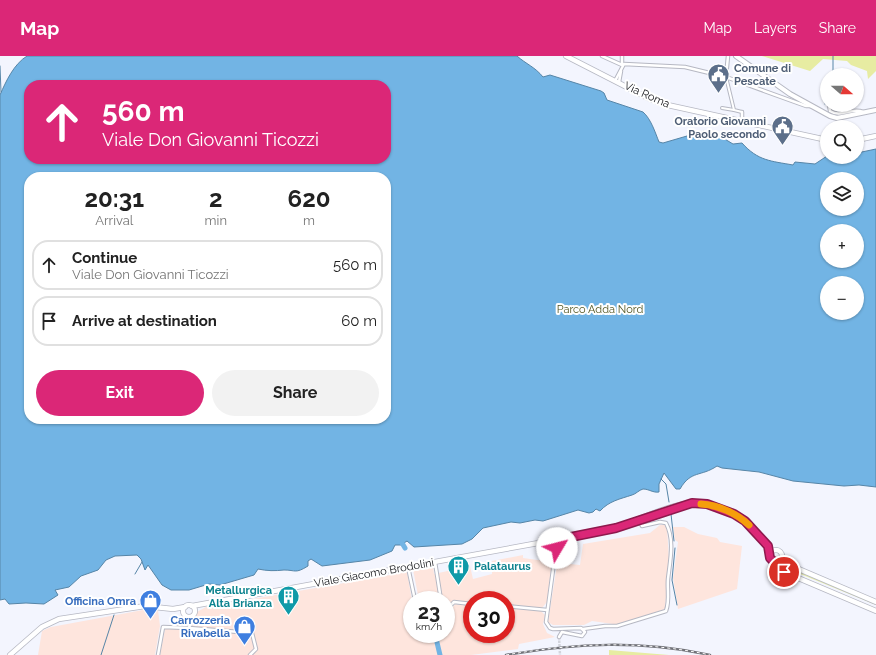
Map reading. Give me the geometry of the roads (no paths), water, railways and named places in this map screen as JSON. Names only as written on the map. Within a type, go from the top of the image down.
[{"type":"main road","name":"Via Roma","points":[[566,56],[663,104],[820,139]]},
{"type":"main road","points":[[736,56],[790,94],[830,116],[837,118],[876,110]]},
{"type":"main road","points":[[864,139],[876,136]]},
{"type":"main road","points":[[571,537],[556,533],[550,537],[552,545],[560,544],[571,537],[616,528],[692,503],[707,504],[734,514],[745,521],[768,546],[782,554],[782,558],[787,564],[876,602]]},
{"type":"main road","points":[[560,535],[562,539],[560,544]]},
{"type":"main road","name":"Viale Giacomo Brodolini","points":[[10,655],[42,627],[59,619],[145,606],[173,608],[184,607],[187,605],[192,606],[544,542],[550,537]]},
{"type":"main road","name":"Viale Giacomo Brodolini","points":[[544,542],[552,545]]},
{"type":"main road","points":[[768,546],[771,560],[776,562],[784,572],[876,611]]},
{"type":"main road","points":[[770,555],[774,550],[777,550]]},
{"type":"main road","points":[[776,562],[782,558]]},
{"type":"main road","points":[[190,615],[203,604]]},
{"type":"main road","points":[[190,615],[192,606]]},
{"type":"main road","points":[[184,607],[190,615]]},
{"type":"main road","points":[[173,608],[190,615]]},
{"type":"street","points":[[602,56],[622,66],[626,64],[685,67],[726,77],[806,106],[811,106]]},
{"type":"street","points":[[617,82],[622,66],[622,56]]},
{"type":"street","points":[[728,56],[726,77],[734,110]]},
{"type":"street","points":[[722,108],[742,112],[742,122]]},
{"type":"street","points":[[832,112],[836,114],[852,112]]},
{"type":"street","points":[[560,544],[555,555],[547,610],[547,625],[553,629],[583,629],[617,626],[666,611],[669,603],[668,581],[671,542],[669,529],[666,523],[660,522],[642,526],[639,520]]},
{"type":"street","points":[[552,545],[555,555]]},
{"type":"street","points":[[435,562],[440,591]]},
{"type":"street","points":[[408,567],[412,591]]},
{"type":"street","points":[[515,607],[547,610]]},
{"type":"street","points":[[190,615],[190,622]]},
{"type":"street","points":[[189,628],[190,615]]},
{"type":"street","points":[[158,655],[163,627],[238,633],[250,632],[254,635],[256,649],[255,652],[250,655]]},
{"type":"street","points":[[558,637],[562,632],[582,636],[585,632],[583,629]]},
{"type":"water","name":"Parco Adda Nord","points":[[27,56],[517,56],[543,77],[550,75],[601,91],[604,93],[607,100],[643,112],[651,122],[659,142],[663,143],[704,131],[723,138],[733,144],[742,143],[759,157],[793,165],[795,162],[815,164],[820,161],[820,164],[864,164],[864,152],[876,149],[876,487],[859,485],[844,486],[793,481],[759,472],[722,468],[717,466],[706,472],[692,476],[680,489],[676,489],[664,473],[659,484],[659,492],[643,489],[611,503],[600,511],[596,509],[589,513],[578,510],[543,521],[535,520],[520,523],[511,522],[483,528],[472,539],[462,544],[414,547],[407,541],[401,545],[395,545],[392,551],[370,560],[322,566],[311,559],[308,561],[308,566],[298,571],[271,571],[258,569],[254,575],[220,585],[209,584],[189,590],[171,590],[162,585],[148,565],[145,570],[141,559],[137,555],[115,556],[106,560],[98,570],[81,576],[69,587],[55,590],[58,595],[44,604],[9,604],[5,599],[0,600],[0,95],[11,73],[22,59]]},
{"type":"waterway","points":[[833,56],[833,68]]},
{"type":"waterway","points":[[0,66],[1,92]]},
{"type":"waterway","points":[[661,479],[666,484],[669,502]]},
{"type":"waterway","points":[[671,514],[674,541]]},
{"type":"waterway","points":[[402,543],[405,548]]},
{"type":"waterway","points":[[675,548],[672,580],[677,605]]},
{"type":"waterway","points":[[135,574],[142,562]]},
{"type":"waterway","points":[[101,655],[114,615]]},
{"type":"waterway","points":[[437,643],[440,655]]},
{"type":"tunnel","points":[[559,637],[560,655]]},
{"type":"railway","points":[[506,655],[558,648],[608,645],[658,647],[710,655]]},
{"type":"place","name":"Comune di Pescate","points":[[718,94]]},
{"type":"place","name":"Oratorio Giovanni Paolo secondo","points":[[782,146]]},
{"type":"place","name":"Palataurus","points":[[458,586]]},
{"type":"place","name":"Metallurgica Alta Brianza","points":[[288,616]]},
{"type":"place","name":"Officina Omra","points":[[151,620]]},
{"type":"place","name":"Carrozzeria Rivabella","points":[[245,646]]}]
